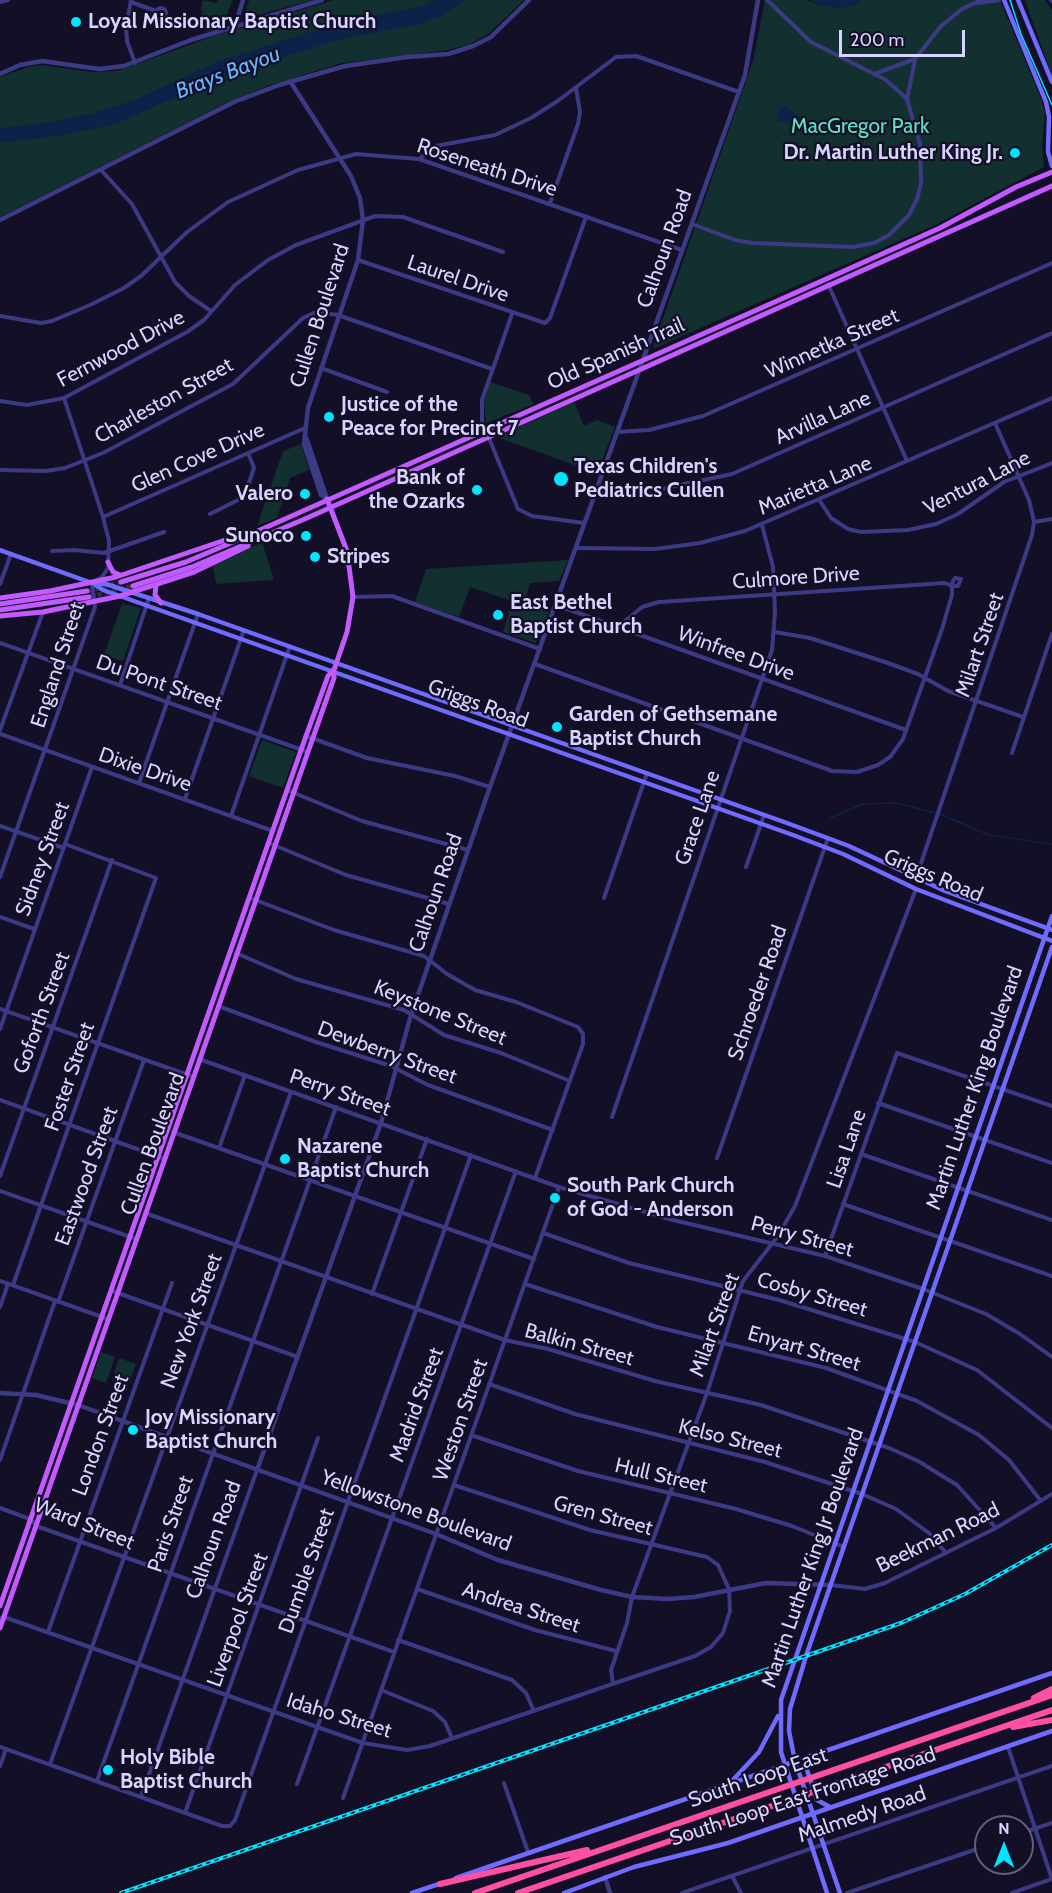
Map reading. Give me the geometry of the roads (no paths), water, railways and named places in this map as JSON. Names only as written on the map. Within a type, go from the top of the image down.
[{"type":"highway","points":[[1012,1709],[1052,1689]]},
{"type":"highway","name":"South Loop East","points":[[475,1893],[1052,1695]]},
{"type":"highway","name":"South Loop East","points":[[520,1893],[1052,1710]]},
{"type":"highway","points":[[994,1730],[1052,1720]]},
{"type":"highway","points":[[440,1884],[617,1843]]},
{"type":"main road","points":[[1004,0],[1046,102],[1049,117],[1048,152],[1052,166]]},
{"type":"main road","points":[[1018,0],[1052,82]]},
{"type":"main road","name":"Old Spanish Trail","points":[[0,598],[121,579],[259,530],[940,228],[1016,187],[1052,172]]},
{"type":"main road","name":"Old Spanish Trail","points":[[132,589],[192,567],[434,462],[1052,186]]},
{"type":"main road","points":[[585,386],[589,393]]},
{"type":"main road","points":[[538,406],[542,414]]},
{"type":"main road","points":[[430,453],[434,462]]},
{"type":"main road","points":[[379,476],[382,484]]},
{"type":"main road","name":"Cullen Boulevard","points":[[133,1238],[146,1213],[295,793],[347,632],[353,597],[347,551],[327,499]]},
{"type":"main road","points":[[259,530],[264,536]]},
{"type":"main road","points":[[0,616],[42,612],[120,596],[132,589],[156,585],[215,564],[257,539]]},
{"type":"main road","name":"Griggs Road","points":[[0,550],[92,583],[120,596],[509,732],[825,847],[916,889],[1052,941]]},
{"type":"main road","points":[[108,562],[113,572],[121,579]]},
{"type":"main road","name":"Griggs Road","points":[[92,583],[132,589],[161,603],[580,748],[828,838],[915,878],[1050,929]]},
{"type":"main road","points":[[156,585],[155,595],[161,603]]},
{"type":"main road","points":[[0,604],[88,594],[0,610]]},
{"type":"main road","name":"Cullen Boulevard","points":[[0,1628],[35,1525],[70,1403],[115,1292],[133,1238],[138,1211],[166,1129],[306,736],[328,676],[334,670]]},
{"type":"main road","points":[[395,692],[398,684]]},
{"type":"main road","points":[[449,711],[452,704]]},
{"type":"main road","points":[[576,758],[580,748]]},
{"type":"main road","points":[[987,917],[991,908]]},
{"type":"main road","name":"Martin Luther King Boulevard","points":[[929,1270],[1044,938],[1050,929],[1052,916]]},
{"type":"main road","name":"Martin Luther King Boulevard","points":[[933,1292],[1052,947]]},
{"type":"main road","points":[[1025,994],[1035,998]]},
{"type":"main road","points":[[1011,1036],[1021,1039]]},
{"type":"main road","name":"Martin Luther King Jr Boulevard","points":[[827,1893],[785,1765],[779,1714],[785,1684],[929,1270]]},
{"type":"main road","name":"Martin Luther King Jr Boulevard","points":[[840,1893],[795,1761],[789,1731],[790,1709],[795,1687],[933,1292]]},
{"type":"main road","name":"Cullen Boulevard","points":[[0,1606],[30,1519],[78,1405],[105,1318]]},
{"type":"main road","points":[[13,1569],[20,1572]]},
{"type":"main road","points":[[797,1650],[807,1653]]},
{"type":"main road","name":"South Loop East Frontage Road","points":[[412,1893],[1052,1673]]},
{"type":"main road","points":[[785,1684],[795,1687]]},
{"type":"main road","points":[[722,1787],[743,1772],[759,1752],[779,1714]]},
{"type":"main road","name":"South Loop East Frontage Road","points":[[564,1893],[604,1877],[728,1843],[1052,1731]]},
{"type":"main road","points":[[831,1807],[824,1806],[817,1800],[807,1770],[808,1762],[855,1741]]},
{"type":"street","points":[[0,2],[8,0]]},
{"type":"street","points":[[235,26],[243,0]]},
{"type":"street","points":[[0,74],[32,62],[56,62],[99,69],[135,63],[235,26],[322,0]]},
{"type":"street","points":[[0,220],[234,102],[290,81],[367,62],[462,50],[490,38],[529,0]]},
{"type":"street","name":"Calhoun Road","points":[[141,1797],[356,1196],[381,1123],[411,1014],[509,732],[739,92],[751,51],[758,0]]},
{"type":"street","points":[[767,0],[821,49],[893,85],[907,99]]},
{"type":"street","points":[[975,4],[981,0]]},
{"type":"street","points":[[692,224],[735,240],[763,244],[853,247],[882,240],[909,215],[920,191],[920,144],[907,99],[915,59],[941,26],[962,9],[999,0]]},
{"type":"street","points":[[135,63],[127,41],[126,27],[131,1],[156,12]]},
{"type":"street","points":[[419,159],[436,146],[478,140],[503,132],[543,111],[608,62],[626,56],[636,56],[739,92]]},
{"type":"street","points":[[874,74],[915,59]]},
{"type":"street","name":"Cullen Boulevard","points":[[290,81],[357,188],[363,220],[358,260],[308,408],[304,444],[321,495],[327,499]]},
{"type":"street","points":[[550,203],[579,124],[580,112],[576,88]]},
{"type":"street","name":"Roseneath Drive","points":[[0,316],[29,323],[52,321],[124,288],[187,232],[228,202],[298,170],[338,157],[369,154],[419,159],[682,250]]},
{"type":"street","points":[[100,170],[132,204],[160,258],[176,283],[211,311]]},
{"type":"street","name":"Fernwood Drive","points":[[0,401],[27,405],[64,398],[187,332],[235,285],[268,260],[296,245],[383,214],[403,217],[503,252]]},
{"type":"street","name":"Laurel Drive","points":[[358,260],[540,323],[549,321],[586,217]]},
{"type":"street","name":"Winnetka Street","points":[[617,432],[657,428],[703,416],[1052,262]]},
{"type":"street","points":[[825,278],[907,461]]},
{"type":"street","name":"Charleston Street","points":[[0,470],[46,471],[85,461],[232,384],[310,314],[324,312],[338,315],[492,369]]},
{"type":"street","points":[[512,314],[481,405],[486,429],[518,509],[532,516],[584,523]]},
{"type":"street","name":"Arvilla Lane","points":[[596,490],[655,490],[716,479],[753,466],[1052,333]]},
{"type":"street","points":[[320,368],[387,392]]},
{"type":"street","points":[[64,398],[103,517],[109,541],[108,562]]},
{"type":"street","name":"Marietta Lane","points":[[576,548],[633,550],[676,547],[723,537],[762,525],[1052,398]]},
{"type":"street","name":"Milart Street","points":[[915,878],[1027,554],[1034,522],[1029,500],[995,423]]},
{"type":"street","name":"Glen Cove Drive","points":[[103,517],[306,428]]},
{"type":"street","points":[[210,514],[238,500],[246,492],[254,468],[248,453]]},
{"type":"street","name":"Ventura Lane","points":[[820,501],[831,518],[848,529],[861,532],[908,530],[936,524],[958,514],[1018,476],[1052,463]]},
{"type":"street","points":[[1034,522],[1052,519]]},
{"type":"street","name":"Grace Lane","points":[[612,1117],[720,799],[764,680],[775,632],[771,555],[762,525]]},
{"type":"street","points":[[52,551],[74,549],[109,552],[164,532]]},
{"type":"street","points":[[0,584],[11,554]]},
{"type":"street","name":"England Street","points":[[0,876],[96,602],[92,583],[104,574],[108,562]]},
{"type":"street","points":[[535,664],[743,739],[842,772],[857,772],[878,765],[897,748],[906,730],[949,606],[955,578],[961,579]]},
{"type":"street","name":"Culmore Drive","points":[[610,624],[632,618],[642,608],[655,603],[945,583],[952,586]]},
{"type":"street","points":[[353,597],[392,596],[540,649]]},
{"type":"street","points":[[120,685],[149,598]]},
{"type":"street","name":"Winfree Drive","points":[[556,605],[906,730]]},
{"type":"street","points":[[0,732],[42,612]]},
{"type":"street","points":[[138,783],[198,614]]},
{"type":"street","points":[[632,618],[634,633]]},
{"type":"street","points":[[185,799],[244,630]]},
{"type":"street","points":[[775,632],[826,643],[924,678],[976,702],[1023,717]]},
{"type":"street","points":[[1012,753],[1052,634]]},
{"type":"street","name":"Du Pont Street","points":[[0,643],[260,733],[308,752]]},
{"type":"street","points":[[231,816],[290,646]]},
{"type":"street","name":"Dixie Drive","points":[[0,732],[280,834]]},
{"type":"street","points":[[306,736],[367,758],[455,776],[490,787]]},
{"type":"street","name":"Sidney Street","points":[[0,1029],[92,767]]},
{"type":"street","points":[[604,898],[647,773]]},
{"type":"street","points":[[287,790],[380,826],[468,850]]},
{"type":"street","points":[[746,867],[764,815]]},
{"type":"street","points":[[0,826],[112,860]]},
{"type":"street","name":"Schroeder Road","points":[[717,1158],[828,838]]},
{"type":"street","points":[[269,843],[346,875],[449,904]]},
{"type":"street","name":"Foster Street","points":[[0,1307],[11,1285],[41,1206],[156,878],[112,860]]},
{"type":"street","name":"Goforth Street","points":[[0,1176],[112,860]]},
{"type":"street","name":"Milart Street","points":[[613,1683],[611,1670],[632,1597],[686,1443],[707,1393],[740,1290],[746,1276],[786,1223],[804,1184],[916,889]]},
{"type":"street","points":[[250,897],[334,930],[431,959],[447,974],[475,990],[562,1019],[578,1027],[583,1034],[583,1044],[536,1178]]},
{"type":"street","points":[[0,917],[34,929]]},
{"type":"street","name":"Keystone Street","points":[[231,951],[296,979],[380,1002],[411,1014],[444,1035],[501,1053],[570,1081]]},
{"type":"street","name":"Dewberry Street","points":[[211,1003],[395,1069],[428,1085],[553,1130]]},
{"type":"street","points":[[0,1009],[194,1077]]},
{"type":"street","name":"Lisa Lane","points":[[825,1256],[897,1053],[993,1087]]},
{"type":"street","name":"Perry Street","points":[[193,1056],[559,1186],[673,1220],[825,1256],[933,1292],[986,1314],[1020,1334],[1052,1357]]},
{"type":"street","name":"Eastwood Street","points":[[0,1460],[144,1060]]},
{"type":"street","points":[[219,1148],[245,1076]]},
{"type":"street","points":[[993,1087],[1052,1106]]},
{"type":"street","name":"New York Street","points":[[50,1764],[291,1092]]},
{"type":"street","points":[[0,1100],[165,1159]]},
{"type":"street","points":[[878,1103],[1052,1163]]},
{"type":"street","name":"Paris Street","points":[[97,1781],[251,1340],[336,1107]]},
{"type":"street","points":[[166,1129],[534,1259]]},
{"type":"street","points":[[372,1294],[427,1139]]},
{"type":"street","points":[[861,1154],[1052,1220]]},
{"type":"street","name":"Dumble Street","points":[[185,1813],[222,1826],[230,1826],[235,1820],[471,1155]]},
{"type":"street","name":"Madrid Street","points":[[297,1784],[516,1171]]},
{"type":"street","name":"Weston Street","points":[[343,1798],[559,1186]]},
{"type":"street","points":[[0,1191],[133,1238]]},
{"type":"street","points":[[843,1204],[1052,1276]]},
{"type":"street","name":"Balkin Street","points":[[138,1211],[505,1340],[548,1349],[655,1381],[761,1405],[870,1441],[918,1461],[957,1485],[996,1528]]},
{"type":"street","name":"Cosby Street","points":[[543,1233],[629,1263],[834,1315],[915,1342],[977,1370],[1052,1428]]},
{"type":"street","points":[[0,1281],[105,1318]]},
{"type":"street","name":"London Street","points":[[48,1632],[172,1283]]},
{"type":"street","name":"Enyart Street","points":[[525,1284],[657,1327],[723,1341],[826,1368],[897,1394],[948,1416],[980,1435],[1009,1460],[1041,1502]]},
{"type":"street","points":[[115,1292],[298,1357]]},
{"type":"street","name":"Kelso Street","points":[[489,1384],[575,1414],[765,1462],[862,1494],[896,1509],[929,1533],[946,1553]]},
{"type":"street","name":"Yellowstone Boulevard","points":[[0,1393],[23,1394],[78,1405],[211,1455],[436,1534],[498,1560],[564,1581],[632,1597],[682,1598],[766,1583],[831,1585]]},
{"type":"street","name":"Hull Street","points":[[471,1435],[578,1471],[736,1509],[792,1526],[844,1547]]},
{"type":"street","name":"Liverpool Street","points":[[185,1813],[318,1438]]},
{"type":"street","name":"Gren Street","points":[[454,1485],[558,1521],[707,1557],[718,1565],[729,1589]]},
{"type":"street","name":"Beekman Road","points":[[831,1585],[865,1589],[885,1583],[996,1528],[1052,1494]]},
{"type":"street","name":"Ward Street","points":[[0,1508],[30,1519],[35,1525],[394,1652]]},
{"type":"street","name":"Andrea Street","points":[[417,1589],[535,1630],[617,1651]]},
{"type":"street","name":"Idaho Street","points":[[2,1617],[363,1743],[407,1750],[430,1746],[695,1656],[711,1647],[723,1633],[729,1619],[729,1589]]},
{"type":"street","points":[[398,1640],[512,1680],[526,1693],[534,1711]]},
{"type":"street","points":[[381,1690],[433,1711],[445,1722],[452,1738]]},
{"type":"street","points":[[0,1747],[185,1813]]},
{"type":"street","points":[[1008,1747],[1030,1815]]},
{"type":"street","points":[[0,1766],[6,1749]]},
{"type":"street","name":"Malmedy Road","points":[[682,1893],[1052,1766]]},
{"type":"street","points":[[504,1783],[528,1852]]},
{"type":"street","points":[[1012,1893],[1052,1879],[1034,1829],[1052,1823]]},
{"type":"street","points":[[847,1893],[974,1850]]},
{"type":"street","points":[[732,1876],[741,1893]]},
{"type":"street","points":[[604,1877],[610,1893]]},
{"type":"water","name":"Brays Bayou","points":[[435,0],[465,0],[441,16],[420,24],[345,38],[228,74],[115,124],[63,135],[0,143],[0,128],[55,122],[97,112],[135,100],[216,62],[345,21],[419,7]]},
{"type":"water","points":[[810,0],[862,0],[853,6],[838,8],[822,6]]},
{"type":"water","points":[[784,106],[800,117],[798,124],[778,122],[776,119],[780,107]]},
{"type":"waterway","points":[[830,818],[863,804],[896,803],[936,813]]},
{"type":"waterway","points":[[940,814],[989,835],[1052,844]]},
{"type":"tunnel","points":[[88,591],[121,582]]},
{"type":"tunnel","points":[[90,597],[133,586]]},
{"type":"tram line","points":[[1010,0],[1021,34],[1052,105]]},
{"type":"railway","points":[[121,1893],[901,1623],[965,1594],[1052,1545]]},
{"type":"place","name":"Loyal Missionary Baptist Church","points":[[76,22]]},
{"type":"place","name":"Dr. Martin Luther King Jr.","points":[[1015,153]]},
{"type":"place","name":"Justice of the Peace for Precinct 7","points":[[329,417]]},
{"type":"place","name":"Texas Children's Pediatrics Cullen","points":[[561,479]]},
{"type":"place","name":"Bank of the Ozarks","points":[[477,490]]},
{"type":"place","name":"Valero","points":[[305,494]]},
{"type":"place","name":"Sunoco","points":[[306,536]]},
{"type":"place","name":"Stripes","points":[[315,557]]},
{"type":"place","name":"East Bethel Baptist Church","points":[[498,615]]},
{"type":"place","name":"Garden of Gethsemane Baptist Church","points":[[557,727]]},
{"type":"place","name":"Nazarene Baptist Church","points":[[285,1159]]},
{"type":"place","name":"South Park Church of God - Anderson","points":[[555,1198]]},
{"type":"place","name":"Joy Missionary Baptist Church","points":[[133,1430]]},
{"type":"place","name":"Holy Bible Baptist Church","points":[[108,1770]]},
{"type":"park label","name":"MacGregor Park","points":[[860,127]]}]
